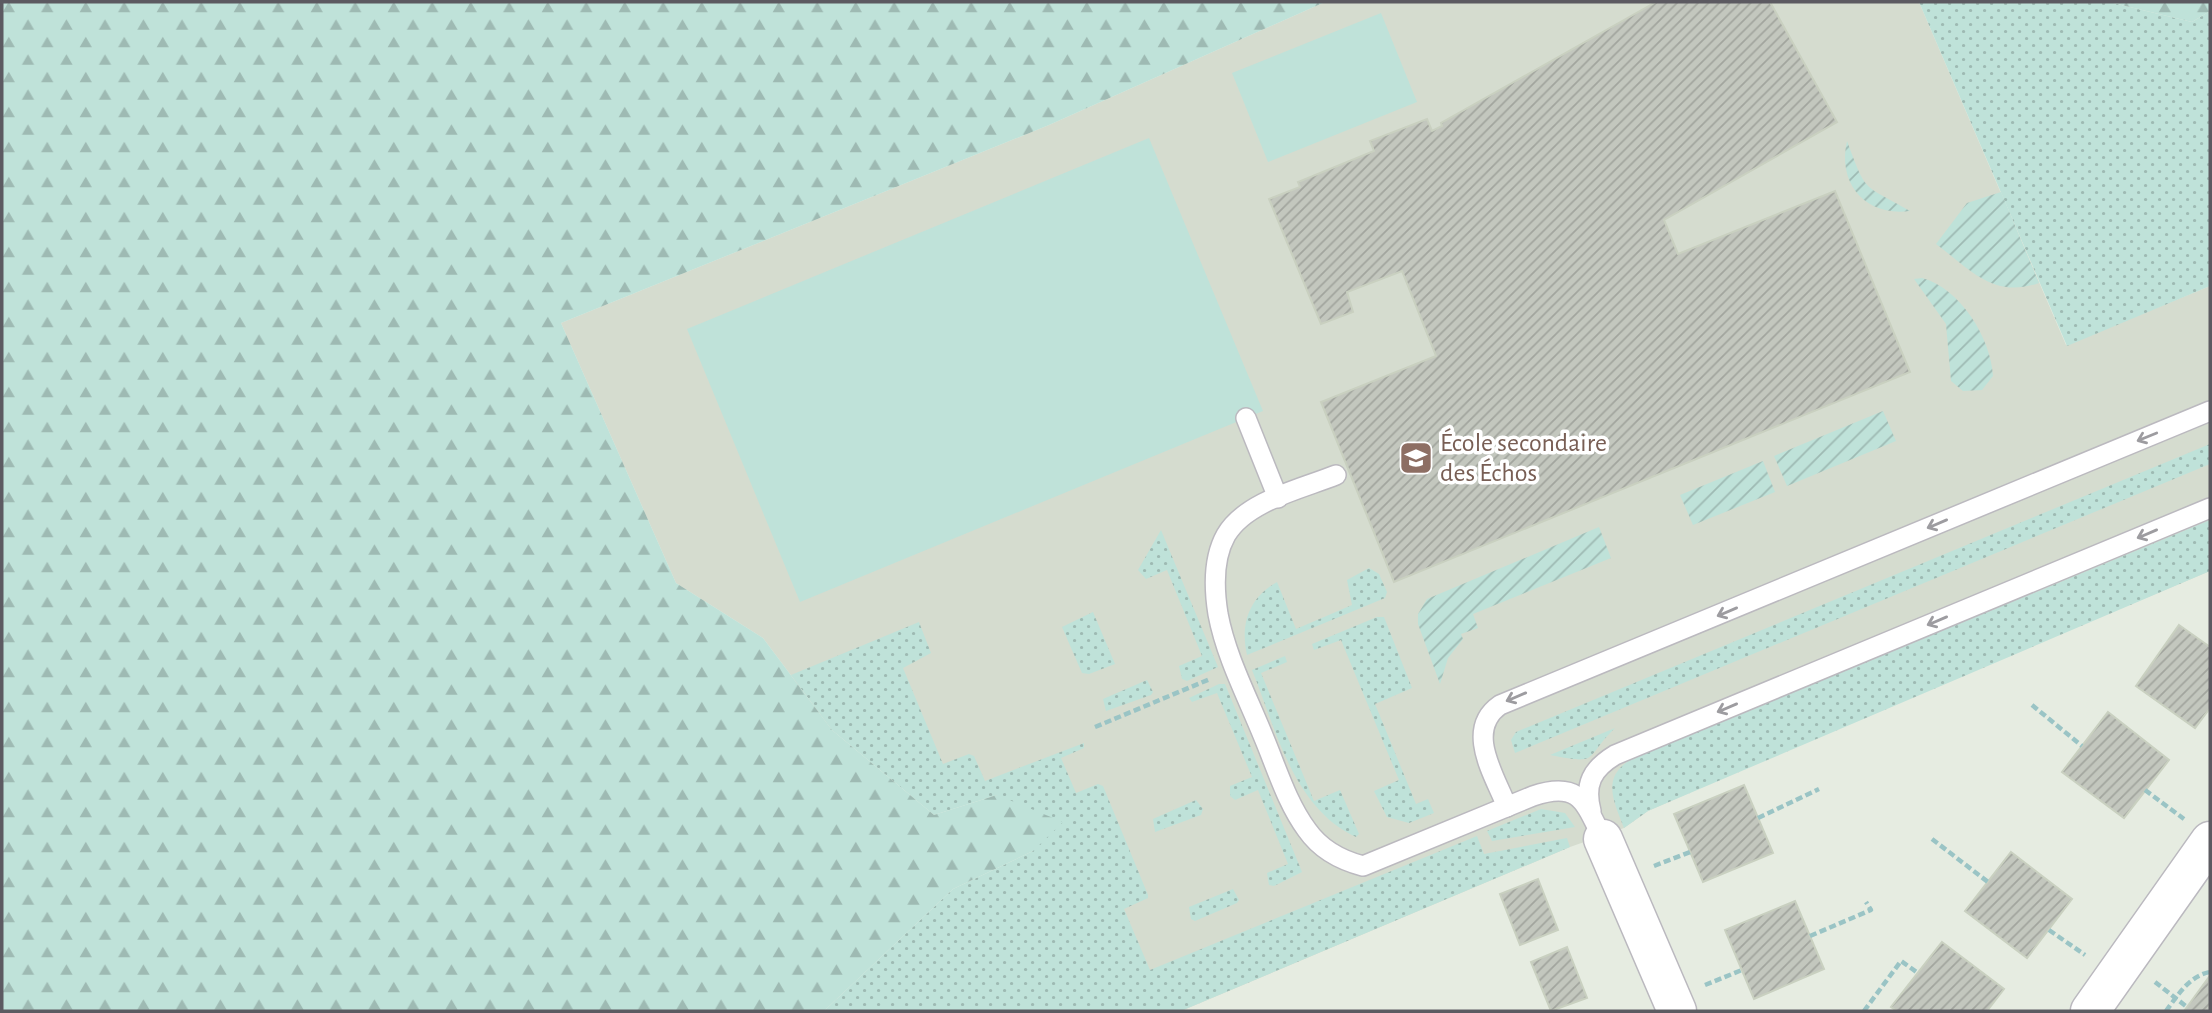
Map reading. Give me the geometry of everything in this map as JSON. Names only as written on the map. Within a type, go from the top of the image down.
[{"type":"street","points":[[1597,826],[1686,1000]]},
{"type":"street","points":[[2090,1011],[2202,833]]},
{"type":"lane","points":[[1507,807],[1482,738],[1488,716],[1500,705],[2210,411]]},
{"type":"lane","points":[[1247,418],[1278,498]]},
{"type":"lane","points":[[1336,475],[1254,509],[1232,526],[1220,553],[1215,581],[1218,614],[1236,668],[1297,814],[1318,843],[1339,859],[1363,866],[1507,807],[1558,790],[1576,795],[1597,826]]},
{"type":"lane","points":[[1597,826],[1588,795],[1590,778],[1601,765],[1615,755],[2210,508]]},
{"type":"path","points":[[1094,727],[1236,668]]},
{"type":"path","points":[[2032,705],[2082,746]]},
{"type":"path","points":[[1758,818],[1819,789]]},
{"type":"path","points":[[2145,790],[2202,833]]},
{"type":"path","points":[[1932,838],[1988,882]]},
{"type":"path","points":[[1644,870],[1690,852]]},
{"type":"path","points":[[1810,936],[1871,910],[1866,902]]},
{"type":"path","points":[[2049,930],[2087,957]]},
{"type":"path","points":[[1864,1011],[1900,961],[1918,973]]},
{"type":"path","points":[[1686,1000],[1742,970]]},
{"type":"path","points":[[2166,1011],[2189,982],[2200,974],[2210,972]]},
{"type":"path","points":[[2145,975],[2187,1007]]},
{"type":"shaded area","name":"École secondaire des Échos","points":[[1325,2],[1919,2],[2066,345],[2210,286],[2210,571],[1843,725],[1648,811],[1624,828],[1570,847],[1181,1011],[1118,1011],[1063,822],[862,752],[832,730],[763,638],[676,583],[561,323],[1049,125]]},
{"type":"green space","points":[[2,2],[1325,2],[1049,125],[561,323],[676,583],[763,638],[832,730],[934,815],[997,795],[1063,822],[1033,851],[953,889],[824,1011],[2,1011]]},
{"type":"green space","points":[[1919,2],[2109,2],[2192,22],[2210,11],[2210,286],[2067,346]]},
{"type":"green space","points":[[2109,2],[2210,2],[2210,11],[2192,22]]},
{"type":"green space","points":[[1381,13],[1417,102],[1268,162],[1232,73]]},
{"type":"green space","points":[[1149,138],[1263,411],[800,602],[687,329]]},
{"type":"green space","points":[[1847,141],[1868,186],[1910,211],[1880,209],[1858,194],[1846,171]]},
{"type":"green space","points":[[2001,192],[2039,283],[2023,287],[1995,285],[1972,272],[1936,244],[1967,203]]},
{"type":"green space","points":[[1922,278],[1949,292],[1961,303],[1980,331],[1991,361],[1993,376],[1982,390],[1963,391],[1951,381],[1946,324],[1914,279]]},
{"type":"green space","points":[[1883,411],[1896,441],[1787,486],[1774,456]]},
{"type":"green space","points":[[2210,444],[2210,464],[1515,753],[1511,740],[1516,732]]},
{"type":"green space","points":[[1763,461],[1775,492],[1693,525],[1680,495]]},
{"type":"green space","points":[[2210,520],[2210,571],[1648,811],[1624,828],[1612,791],[1615,775],[1630,760]]},
{"type":"green space","points":[[1599,527],[1611,558],[1473,614],[1478,628],[1461,634],[1463,639],[1448,658],[1440,684],[1418,624],[1418,614],[1427,599]]},
{"type":"green space","points":[[1161,530],[1218,667],[1187,681],[1182,679],[1179,666],[1202,656],[1167,570],[1146,579],[1138,570]]},
{"type":"green space","points":[[1369,568],[1379,574],[1387,592],[1385,598],[1247,655],[1246,622],[1253,604],[1267,588],[1277,582],[1296,629],[1352,605],[1347,580]]},
{"type":"green space","points":[[1093,612],[1115,664],[1089,674],[1082,673],[1062,627]]},
{"type":"green space","points":[[1377,617],[1384,617],[1412,688],[1375,704],[1416,804],[1428,799],[1434,813],[1409,823],[1387,817],[1374,791],[1399,780],[1341,640],[1314,650],[1312,644]]},
{"type":"green space","points":[[919,622],[931,653],[903,668],[943,764],[969,754],[974,756],[985,781],[1084,743],[1084,748],[1061,758],[1076,793],[1098,784],[1103,786],[1148,895],[1148,898],[1124,909],[1150,970],[1477,836],[1484,854],[1567,838],[1570,847],[1181,1011],[824,1011],[953,889],[1033,851],[997,795],[934,815],[832,730],[791,675]]},
{"type":"green space","points":[[1285,656],[1287,662],[1261,673],[1314,801],[1340,790],[1359,834],[1356,837],[1334,824],[1317,807],[1289,765],[1279,741],[1252,670]]},
{"type":"green space","points":[[1147,680],[1153,692],[1151,695],[1106,711],[1103,699]]},
{"type":"green space","points":[[1219,684],[1225,684],[1302,872],[1274,886],[1269,885],[1267,873],[1288,864],[1258,790],[1235,800],[1230,796],[1230,786],[1252,777],[1217,693],[1192,702],[1189,698]]},
{"type":"green space","points":[[1615,728],[1590,757],[1577,759],[1550,755]]},
{"type":"green space","points":[[1196,800],[1203,809],[1201,815],[1155,832],[1153,819]]},
{"type":"green space","points":[[1541,809],[1565,813],[1575,827],[1492,841],[1487,831]]},
{"type":"green space","points":[[1233,889],[1239,900],[1237,903],[1195,921],[1191,919],[1189,907]]},
{"type":"building","points":[[1656,2],[1770,2],[1837,122],[1664,220],[1678,254],[1835,191],[1910,372],[1394,582],[1321,402],[1436,356],[1402,271],[1347,292],[1353,312],[1321,324],[1269,199],[1300,187],[1298,182],[1374,151],[1370,141],[1427,119],[1432,131],[1442,126],[1441,123]]},
{"type":"building","points":[[2179,625],[2210,647],[2210,708],[2195,728],[2136,686]]},
{"type":"building","points":[[2108,712],[2169,760],[2124,818],[2062,772]]},
{"type":"building","points":[[1744,785],[1773,853],[1703,882],[1674,814]]},
{"type":"building","points":[[2011,852],[2072,899],[2027,958],[1965,911]]},
{"type":"building","points":[[1538,879],[1558,930],[1520,945],[1500,894]]},
{"type":"building","points":[[1795,901],[1824,969],[1754,999],[1725,930]]},
{"type":"building","points":[[1942,942],[2004,989],[1987,1011],[1897,1011],[1891,1007]]},
{"type":"building","points":[[1567,947],[1587,998],[1551,1011],[1531,962]]},
{"type":"building","points":[[2209,977],[2210,1011],[2184,1011],[2187,1007]]},
{"type":"place","name":"École secondaire des Échos","points":[[1416,458]]}]
